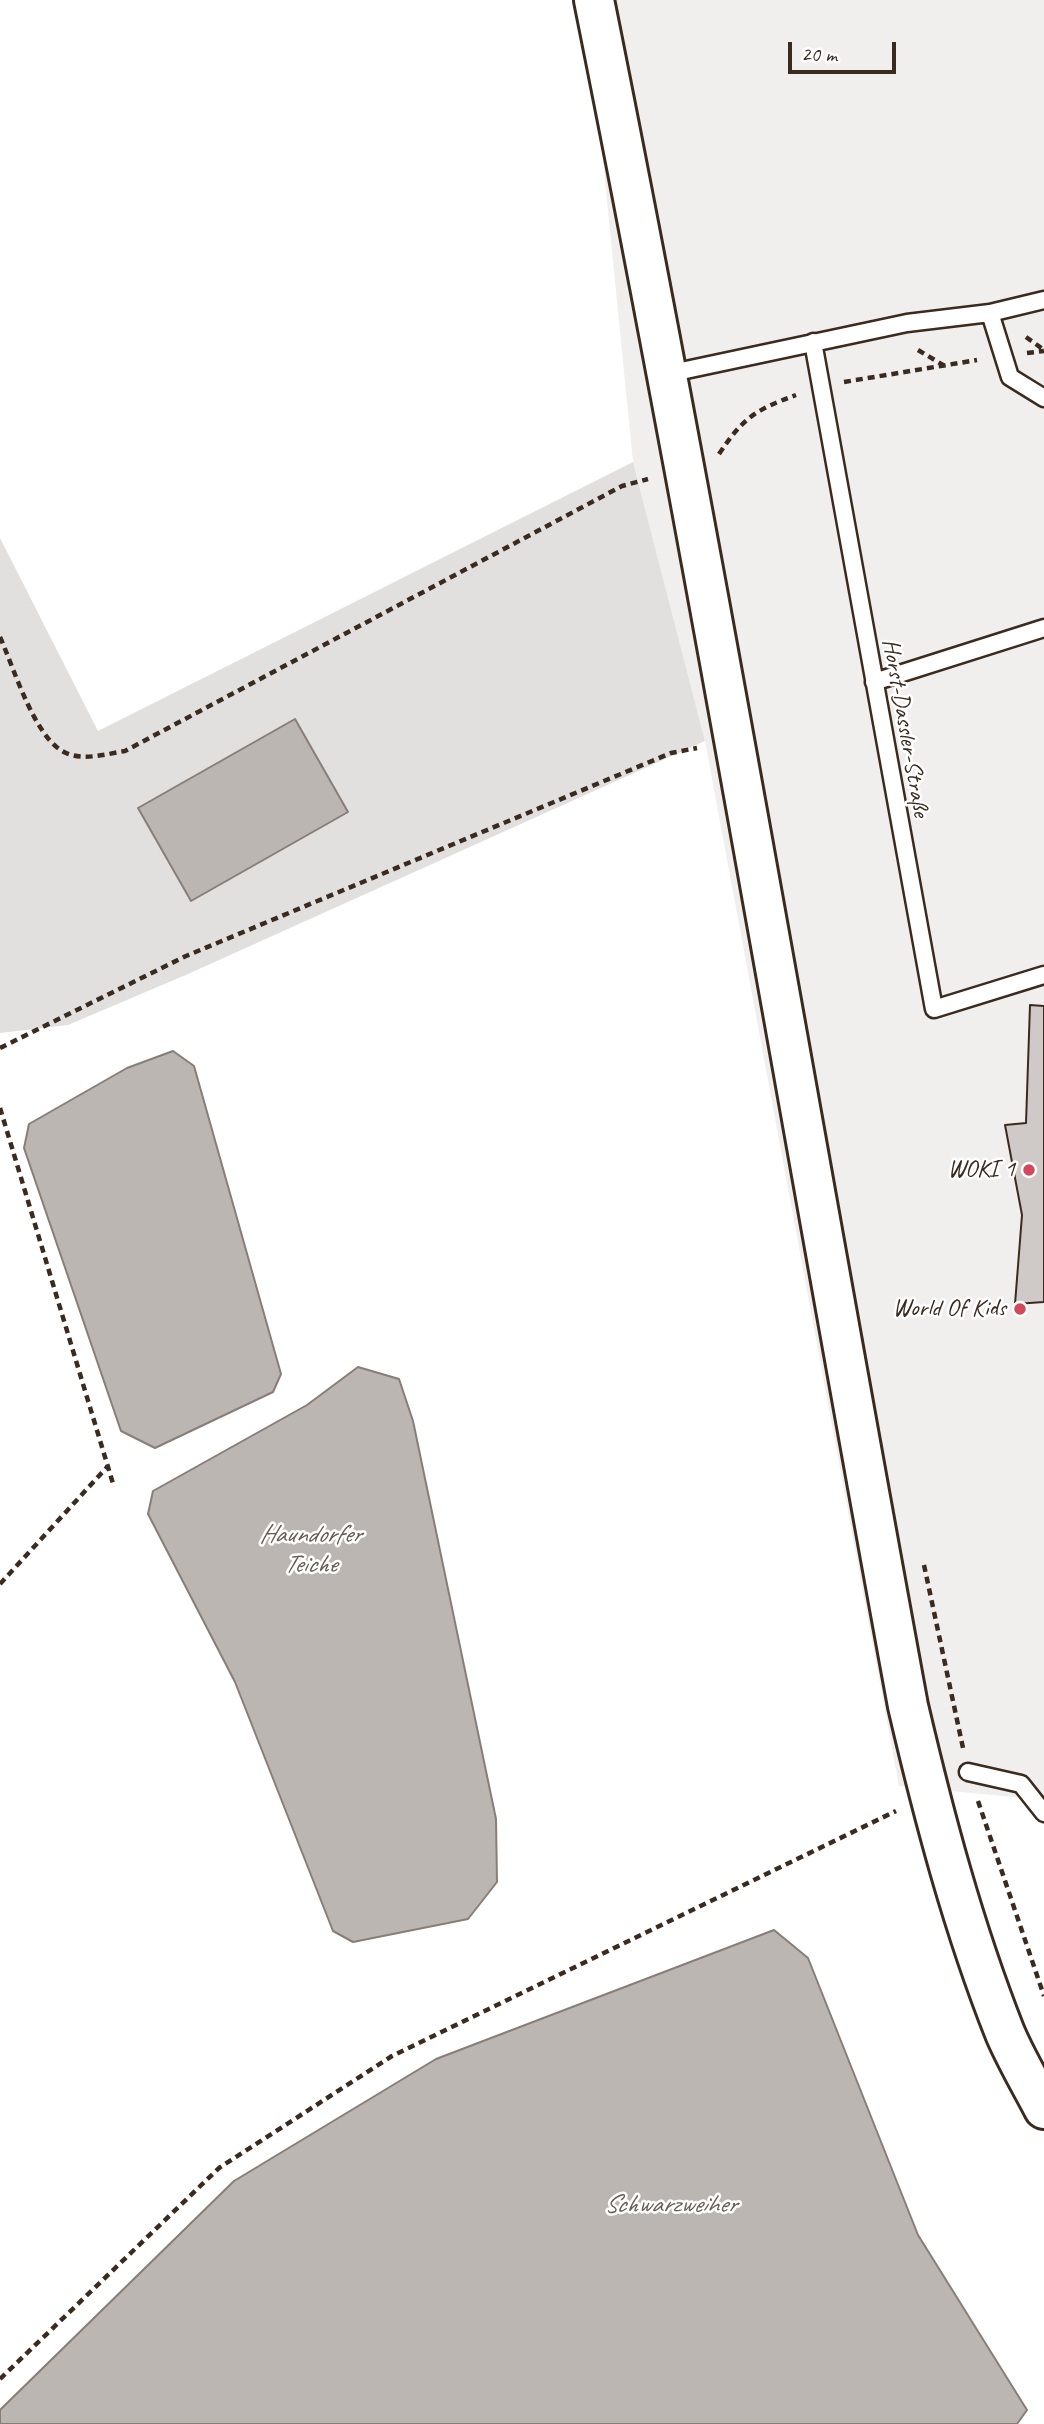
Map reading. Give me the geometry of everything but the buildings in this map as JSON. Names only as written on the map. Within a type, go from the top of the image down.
[{"type":"street","points":[[594,0],[665,374],[699,465],[732,740],[908,1706],[929,1795],[963,1915],[1006,2035],[1044,2109]]},
{"type":"lane","points":[[665,374],[906,323],[990,313],[1044,300]]},
{"type":"lane","points":[[990,313],[1010,377],[1044,398]]},
{"type":"lane","name":"Horst-Dassler-Straße","points":[[813,342],[934,1009],[1044,975]]},
{"type":"lane","points":[[874,682],[1044,628]]},
{"type":"lane","points":[[968,1772],[1021,1784],[1044,1812]]},
{"type":"path","points":[[0,637],[46,739],[66,754],[89,757],[125,751],[622,486],[699,465],[739,425],[765,406],[821,386],[1004,355],[1044,351]]},
{"type":"path","points":[[0,1048],[186,956],[671,753],[732,740]]},
{"type":"path","points":[[0,1108],[114,1487]]},
{"type":"path","points":[[0,1584],[108,1466]]},
{"type":"path","points":[[0,2379],[219,2168],[392,2056],[929,1795]]},
{"type":"shaded area","points":[[587,0],[1044,0],[1044,1800],[899,1786],[705,741],[633,462]]},
{"type":"shaded area","points":[[633,462],[705,741],[188,974],[68,1025],[0,1033],[0,538],[98,731]]},
{"type":"water","points":[[295,719],[348,812],[191,901],[138,808]]},
{"type":"water","points":[[173,1051],[194,1066],[281,1374],[273,1392],[155,1448],[121,1431],[24,1148],[29,1124],[127,1068]]},
{"type":"water","name":"Haundorfer Teiche","points":[[358,1367],[399,1379],[413,1421],[496,1819],[497,1882],[468,1919],[353,1942],[333,1931],[235,1682],[148,1514],[153,1491],[307,1405]]},
{"type":"water","name":"Schwarzweiher","points":[[774,1930],[808,1958],[918,2235],[1027,2410],[1017,2424],[0,2424],[0,2410],[234,2181],[436,2059]]},
{"type":"place","name":"WOKI 1","points":[[1029,1170]]},
{"type":"place","name":"World Of Kids","points":[[1020,1309]]}]
